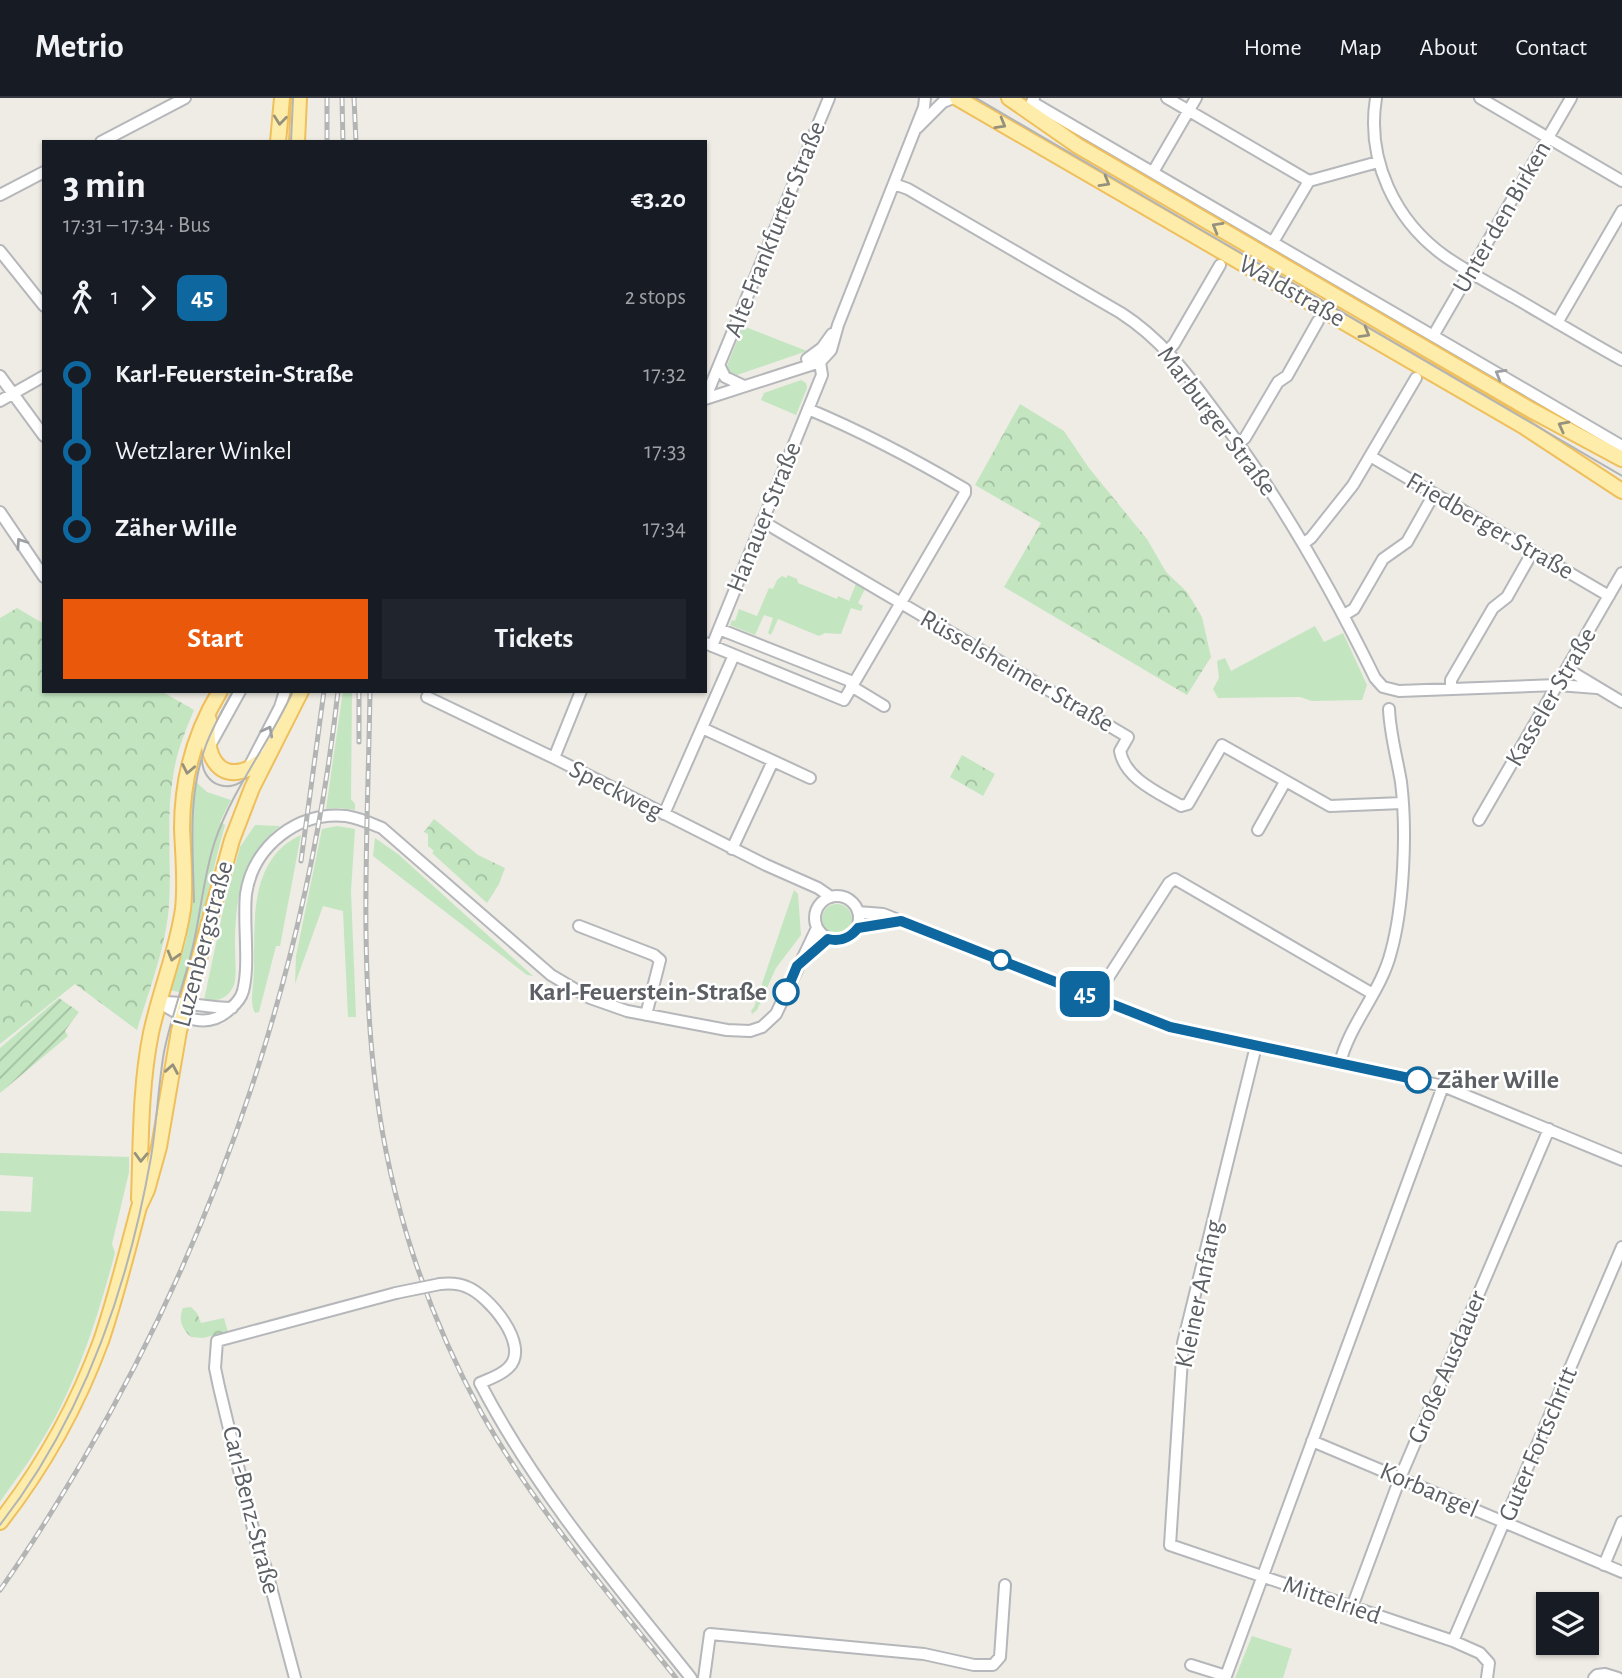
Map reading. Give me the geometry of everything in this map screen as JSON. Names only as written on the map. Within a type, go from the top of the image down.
[{"type":"main road","points":[[278,140],[282,98]]},
{"type":"main road","name":"Waldstraße","points":[[955,98],[1512,419],[1622,491]]},
{"type":"main road","name":"Waldstraße","points":[[1009,98],[1078,146],[1531,410],[1622,459]]},
{"type":"main road","points":[[297,140],[302,102]]},
{"type":"main road","name":"Luzenbergstraße","points":[[0,1522],[39,1467],[79,1393],[111,1310],[139,1207],[146,1065],[151,1034],[183,909],[185,783],[196,738],[219,693]]},
{"type":"main road","name":"Luzenbergstraße","points":[[139,1207],[148,1190],[159,1147],[185,1009],[234,833],[300,693]]},
{"type":"main road","points":[[211,705],[206,734],[208,748],[215,762],[224,769],[237,772],[268,757]]},
{"type":"street","points":[[105,140],[185,98]]},
{"type":"street","name":"Alte Frankfurter Straße","points":[[707,394],[829,98]]},
{"type":"street","points":[[707,398],[814,362],[838,326],[925,102],[933,98]]},
{"type":"street","points":[[915,130],[943,102],[955,98]]},
{"type":"street","points":[[1167,98],[1309,181]]},
{"type":"street","points":[[1153,172],[1196,98]]},
{"type":"street","points":[[1376,98],[1373,121],[1378,162],[1392,197],[1414,226],[1445,256],[1622,360]]},
{"type":"street","points":[[1480,98],[1622,181]]},
{"type":"street","name":"Unter den Birken","points":[[1433,336],[1571,98]]},
{"type":"street","name":"Waldstraße","points":[[1033,100],[1622,446]]},
{"type":"street","points":[[1273,242],[1309,181],[1378,162]]},
{"type":"street","points":[[0,195],[42,173]]},
{"type":"street","name":"Marburger Straße","points":[[894,184],[908,189],[1142,326],[1168,350],[1239,442],[1304,543],[1375,678],[1383,687],[1392,691],[1451,689]]},
{"type":"street","points":[[1557,323],[1622,211]]},
{"type":"street","points":[[0,251],[42,304]]},
{"type":"street","points":[[1168,350],[1220,265]]},
{"type":"street","points":[[1239,442],[1245,438],[1278,382],[1287,376],[1318,321]]},
{"type":"street","name":"Hanauer Straße","points":[[708,645],[719,629],[816,388],[814,362]]},
{"type":"street","points":[[719,365],[725,377],[744,386]]},
{"type":"street","points":[[0,376],[42,433]]},
{"type":"street","points":[[0,401],[42,377]]},
{"type":"street","points":[[1304,543],[1335,510],[1416,378]]},
{"type":"street","points":[[708,645],[844,700],[965,489],[889,445],[807,409]]},
{"type":"street","name":"Friedberger Straße","points":[[1370,456],[1609,596]]},
{"type":"street","points":[[1344,615],[1354,608],[1383,559],[1406,542],[1434,494]]},
{"type":"street","points":[[0,512],[42,574]]},
{"type":"street","name":"Rüsselsheimer Straße","points":[[762,521],[1128,737],[1120,751],[1122,761],[1136,778],[1181,806],[1188,804],[1222,745],[1330,806],[1402,803]]},
{"type":"street","points":[[1533,551],[1507,597],[1493,608],[1451,680],[1451,689],[1558,685],[1597,688]]},
{"type":"street","name":"Kasseler Straße","points":[[1479,820],[1622,573]]},
{"type":"street","points":[[719,629],[852,684],[884,706]]},
{"type":"street","points":[[664,814],[734,655]]},
{"type":"street","points":[[1567,669],[1622,702]]},
{"type":"street","points":[[208,748],[239,693]]},
{"type":"street","points":[[248,769],[284,693]]},
{"type":"street","points":[[554,758],[580,693]]},
{"type":"street","name":"Speckweg","points":[[428,697],[803,884],[818,888],[831,897],[838,896],[851,901],[858,912],[883,914],[1170,1027],[1443,1086],[1622,1160]]},
{"type":"street","points":[[1340,1063],[1346,1041],[1386,967],[1394,940],[1400,885],[1402,803],[1390,709]]},
{"type":"street","points":[[702,728],[810,778]]},
{"type":"street","points":[[732,849],[773,761]]},
{"type":"street","points":[[1258,830],[1285,782]]},
{"type":"street","points":[[159,1002],[185,1009],[207,1021],[221,1018],[232,1008],[240,999],[244,988],[246,898],[256,864],[268,846],[286,830],[309,820],[334,816],[364,820],[382,828],[558,981],[598,1002],[646,1015],[727,1030],[757,1029],[776,1014],[817,928]]},
{"type":"street","points":[[1096,999],[1169,883],[1175,879],[1373,995]]},
{"type":"street","points":[[803,884],[818,907]]},
{"type":"street","points":[[831,897],[818,907],[815,917],[817,928],[828,939],[842,940],[854,933],[858,928],[858,912]]},
{"type":"street","points":[[858,928],[901,921]]},
{"type":"street","points":[[579,926],[654,955],[660,960],[646,1015]]},
{"type":"street","points":[[797,966],[828,939]]},
{"type":"street","name":"Kleiner Anfang","points":[[1170,1545],[1183,1343],[1256,1046]]},
{"type":"street","points":[[1191,1665],[1226,1676],[1443,1086]]},
{"type":"street","name":"Große Ausdauer","points":[[1352,1607],[1400,1478],[1549,1129]]},
{"type":"street","name":"Guter Fortschritt","points":[[1453,1641],[1622,1247]]},
{"type":"street","name":"Carl-Benz-Straße","points":[[295,1678],[265,1565],[258,1549],[219,1387],[215,1368],[217,1341],[396,1293],[455,1283],[469,1287],[483,1296],[509,1330],[514,1353],[510,1367],[480,1382],[504,1430],[552,1501],[601,1566],[691,1678]]},
{"type":"street","name":"Korbangel","points":[[1312,1441],[1622,1573]]},
{"type":"street","points":[[1604,1565],[1622,1522]]},
{"type":"street","name":"Mittelried","points":[[1170,1545],[1453,1641],[1480,1654],[1489,1663],[1487,1678]]},
{"type":"street","points":[[704,1678],[710,1634],[925,1654],[974,1665],[993,1665],[1000,1657],[1005,1585]]},
{"type":"street","points":[[1594,1678],[1605,1674],[1618,1678]]},
{"type":"green space","points":[[1032,105],[1622,451],[1534,405],[1079,140]]},
{"type":"green space","points":[[743,326],[807,351],[737,375],[730,372],[727,366]]},
{"type":"green space","points":[[801,380],[806,383],[807,388],[796,415],[761,400],[764,393]]},
{"type":"green space","points":[[1020,404],[1064,431],[1089,468],[1147,539],[1166,572],[1187,592],[1202,617],[1211,657],[1187,695],[1004,587],[1041,523],[975,485]]},
{"type":"green space","points":[[788,575],[797,579],[798,583],[837,599],[838,596],[849,601],[856,584],[865,589],[858,603],[863,606],[861,611],[851,608],[841,634],[825,633],[819,636],[778,619],[771,635],[768,633],[773,618],[764,615],[755,635],[730,625],[732,620],[735,621],[739,609],[757,616],[769,588],[773,589],[777,580]]},
{"type":"green space","points":[[17,608],[42,623],[42,693],[164,693],[194,710],[174,768],[166,931],[137,1030],[75,984],[0,1044],[0,618]]},
{"type":"green space","points":[[1315,626],[1324,642],[1343,633],[1367,685],[1362,700],[1312,701],[1300,697],[1218,698],[1213,689],[1219,678],[1217,661],[1225,658],[1231,671]]},
{"type":"green space","points":[[343,693],[352,693],[351,799],[355,810],[326,809]]},
{"type":"green space","points":[[202,736],[203,748],[195,781],[207,792],[231,800],[220,822],[225,825],[185,994],[171,990],[186,941],[190,909],[187,807]]},
{"type":"green space","points":[[962,755],[995,774],[983,796],[950,777]]},
{"type":"green space","points":[[434,819],[478,855],[505,868],[487,903],[432,853],[434,851],[428,846],[428,834],[424,832]]},
{"type":"green space","points":[[255,825],[280,826],[257,851],[243,881],[237,913],[234,985],[229,994],[222,998],[204,1000],[240,847]]},
{"type":"green space","points":[[337,826],[355,829],[351,891],[356,1017],[348,1017],[343,911],[323,906],[295,984],[296,956],[322,829]]},
{"type":"green space","points":[[301,835],[280,946],[276,946],[259,1012],[255,1013],[252,998],[258,894],[271,860],[284,846]]},
{"type":"green space","points":[[375,838],[398,854],[533,976],[527,975],[373,856]]},
{"type":"green space","points":[[794,890],[798,894],[801,935],[776,968],[757,1010],[752,1014],[751,1011]]},
{"type":"green space","points":[[837,904],[848,908],[852,919],[848,930],[837,934],[826,930],[822,919],[826,908]]},
{"type":"green space","points":[[59,998],[79,1012],[65,1031],[68,1036],[0,1093],[0,1048]]},
{"type":"green space","points":[[0,1153],[129,1157],[129,1172],[112,1244],[115,1253],[84,1354],[51,1426],[0,1502],[0,1211],[31,1212],[33,1177],[0,1175]]},
{"type":"green space","points":[[191,1307],[201,1323],[224,1318],[228,1332],[203,1338],[191,1337],[183,1327],[181,1316],[183,1308]]},
{"type":"green space","points":[[1252,1636],[1292,1649],[1283,1678],[1235,1678]]},
{"type":"tram line","points":[[291,140],[293,98]]},
{"type":"tram line","points":[[976,98],[1622,476]]},
{"type":"tram line","points":[[194,902],[192,823],[196,784],[209,738],[232,693]]},
{"type":"tram line","points":[[0,1525],[55,1441],[78,1396],[115,1303],[141,1206],[153,1144],[164,1052],[192,950],[215,841],[232,802],[292,693]]},
{"type":"tram line","points":[[202,760],[207,775],[218,784],[232,786],[246,778]]},
{"type":"railway","points":[[327,98],[327,140]]},
{"type":"railway","points":[[342,98],[343,140]]},
{"type":"railway","points":[[354,98],[356,140]]},
{"type":"railway","points":[[301,861],[324,693]]},
{"type":"railway","points":[[0,1590],[83,1460],[132,1371],[177,1279],[216,1185],[251,1089],[281,991],[305,892],[324,792],[338,693]]},
{"type":"railway","points":[[359,693],[359,742]]},
{"type":"railway","points":[[370,693],[366,890],[368,990],[382,1131],[401,1215],[444,1337],[482,1414],[549,1517],[676,1678]]},
{"type":"bus line","name":"45","points":[[786,992],[797,966],[828,939],[842,940],[858,928],[901,921],[1170,1027],[1418,1080]]},
{"type":"place","name":"Karl-Feuerstein-Straße","points":[[786,992]]},
{"type":"place","name":"Zäher Wille","points":[[1418,1080]]}]
